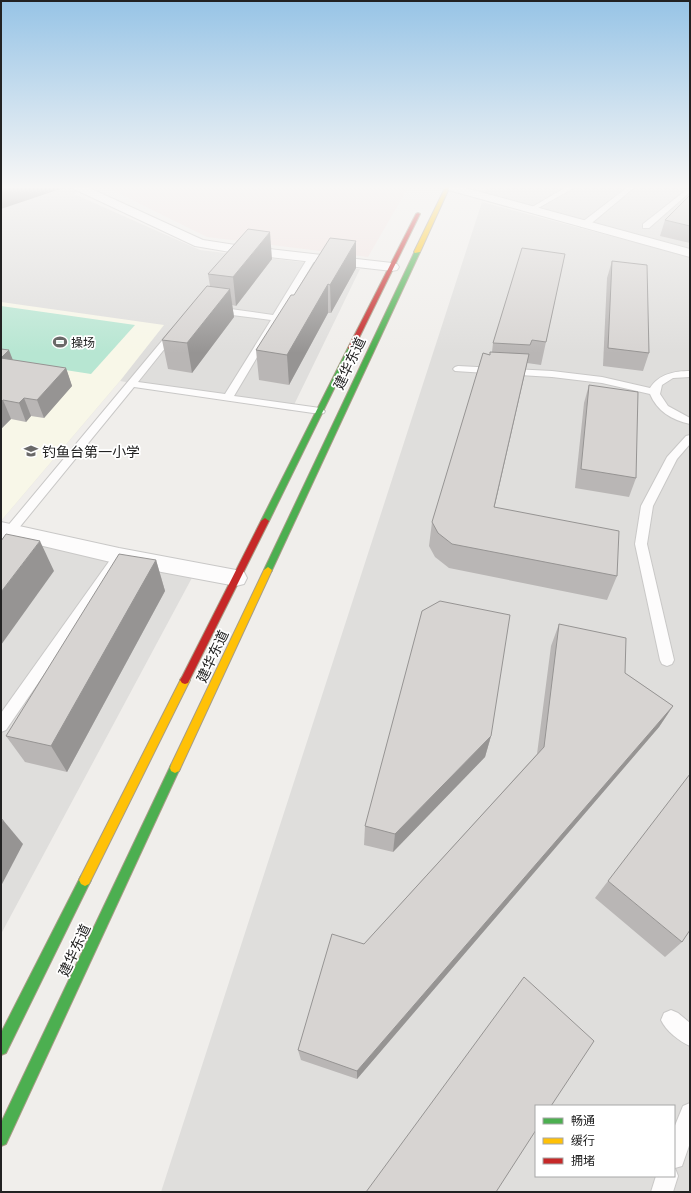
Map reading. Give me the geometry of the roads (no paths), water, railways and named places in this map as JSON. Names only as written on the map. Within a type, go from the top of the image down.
[{"type":"main road","name":"建华东道","points":[[1,1048],[404,242]]},
{"type":"main road","name":"建华东道","points":[[1,1138],[420,242]]},
{"type":"street","points":[[197,242],[242,250],[392,267]]},
{"type":"street","points":[[647,242],[690,253]]},
{"type":"street","points":[[4,534],[236,578]]},
{"type":"lane","points":[[232,262],[242,250]]},
{"type":"lane","points":[[228,398],[312,258]]},
{"type":"lane","points":[[209,310],[276,318]]},
{"type":"lane","points":[[4,534],[132,384],[180,325]]},
{"type":"lane","points":[[458,369],[552,374],[602,380],[654,392]]},
{"type":"lane","points":[[690,374],[673,375],[663,379],[656,384],[654,392],[657,400],[664,408],[675,415],[690,420]]},
{"type":"lane","points":[[132,384],[320,411]]},
{"type":"lane","points":[[667,660],[641,544],[647,506],[672,457],[690,438]]},
{"type":"lane","points":[[1,725],[119,556]]},
{"type":"lane","points":[[671,1020],[690,1036]]},
{"type":"lane","points":[[675,1155],[690,1113]]},
{"type":"lane","points":[[662,1192],[667,1177]]},
{"type":"place","name":"操场","points":[[60,342]]},
{"type":"place","name":"钓鱼台第一小学","points":[[31,451]]}]
